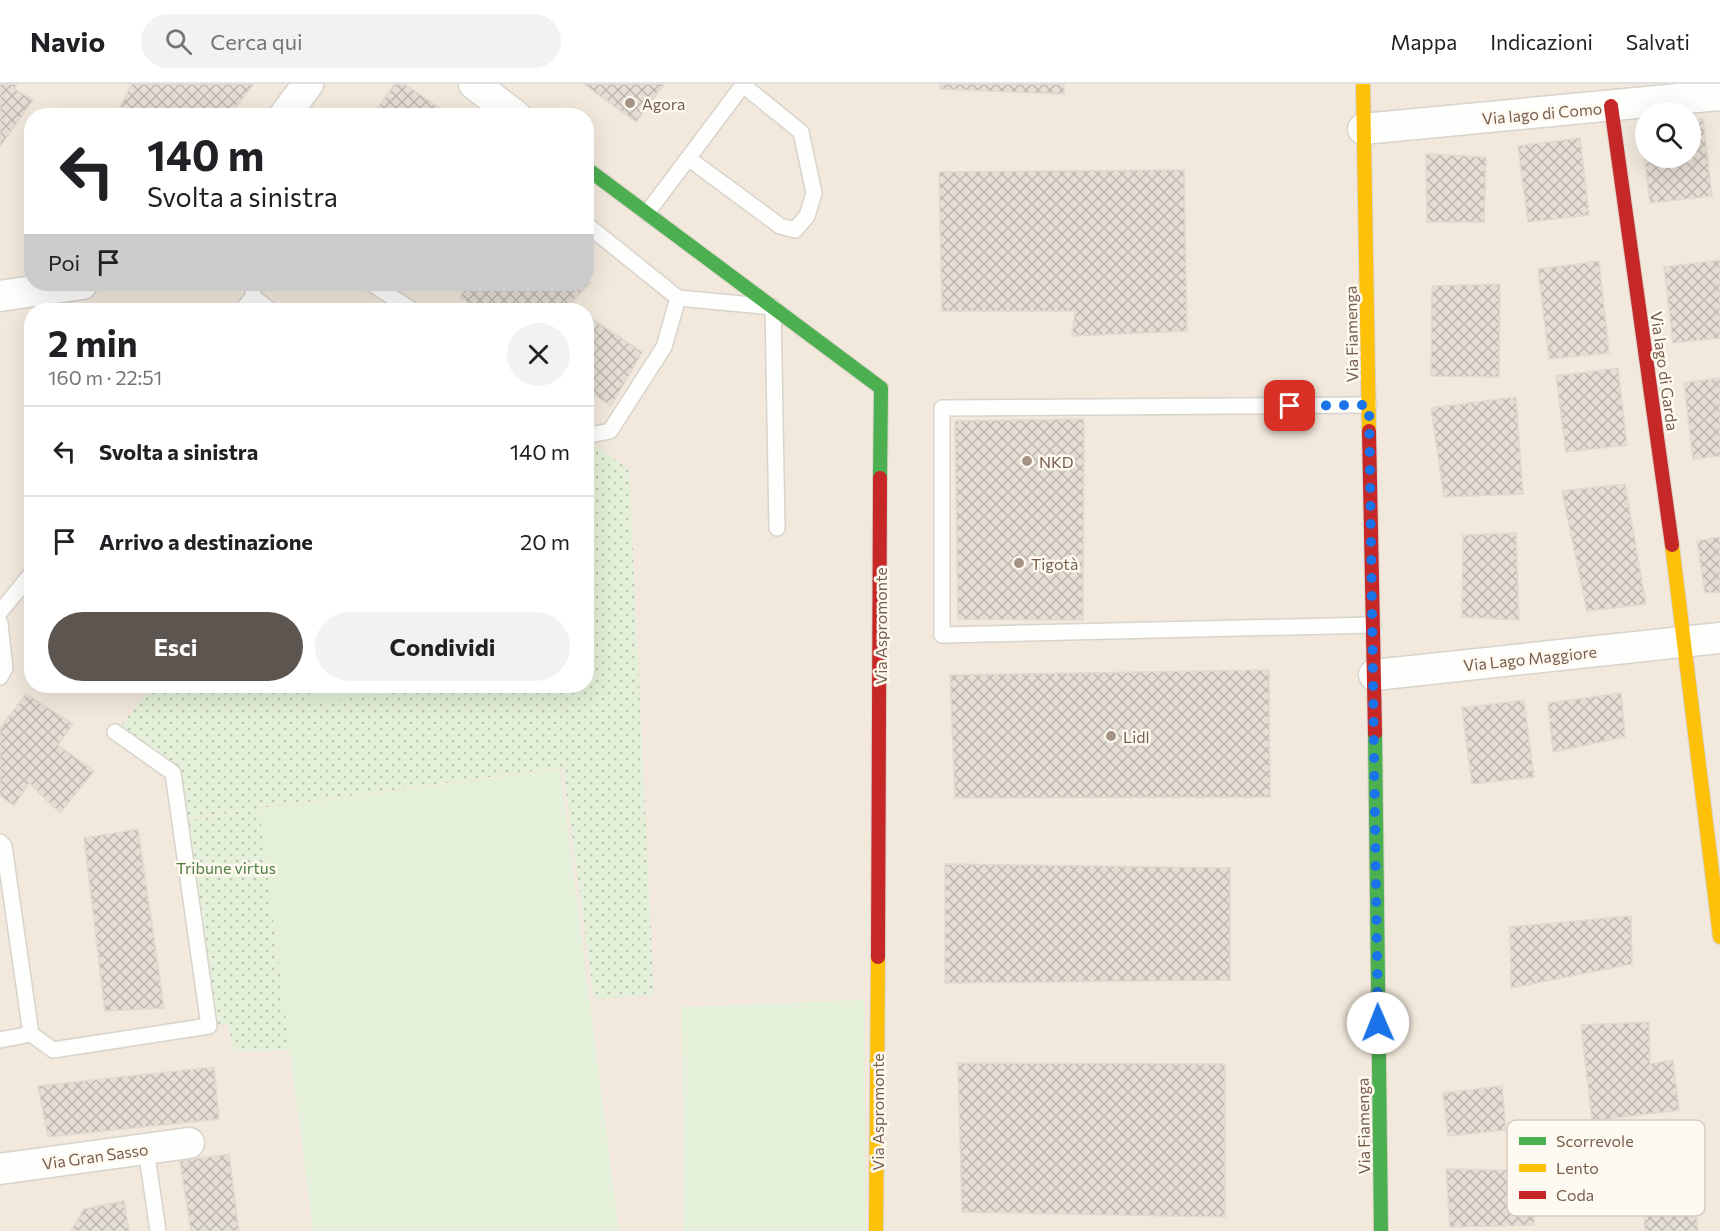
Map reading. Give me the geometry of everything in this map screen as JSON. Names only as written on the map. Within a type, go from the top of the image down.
[{"type":"street","points":[[290,108],[308,84]]},
{"type":"street","points":[[474,84],[506,108]]},
{"type":"street","name":"Via Fiamenga","points":[[1363,84],[1381,1231]]},
{"type":"street","name":"Via lago di Como","points":[[1363,129],[1720,95]]},
{"type":"street","name":"Via lago di Garda","points":[[1611,106],[1685,641]]},
{"type":"street","name":"Via Aspromonte","points":[[594,174],[881,388],[876,1231]]},
{"type":"street","points":[[0,296],[34,291]]},
{"type":"street","name":"Via Lago Maggiore","points":[[1374,675],[1720,638]]},
{"type":"street","points":[[1685,641],[1720,937]]},
{"type":"street","name":"Via Gran Sasso","points":[[0,1169],[189,1143]]},
{"type":"lane","points":[[647,213],[688,158],[743,85],[801,132],[814,193],[807,216],[795,230],[780,226],[688,158]]},
{"type":"lane","points":[[594,230],[678,298],[773,307],[777,528]]},
{"type":"lane","points":[[254,291],[264,303]]},
{"type":"lane","points":[[383,291],[401,303]]},
{"type":"lane","points":[[594,434],[610,431],[664,347],[678,298]]},
{"type":"lane","points":[[1369,405],[942,408],[942,635],[1373,625]]},
{"type":"lane","points":[[0,612],[24,583]]},
{"type":"lane","points":[[0,623],[5,668],[0,677]]},
{"type":"lane","points":[[0,842],[4,846],[31,1034],[53,1050],[209,1026],[173,773],[115,732]]},
{"type":"lane","points":[[0,1040],[31,1034]]},
{"type":"lane","points":[[146,1149],[158,1231]]},
{"type":"shaded area","points":[[0,84],[1720,84],[1720,1231],[0,1231]]},
{"type":"green space","name":"Tribune virtus","points":[[594,445],[629,469],[654,995],[594,999],[563,767],[259,808],[290,1050],[234,1052],[228,1024],[209,1026],[180,822],[240,811],[182,819],[175,770],[117,731],[147,693],[594,693]]},
{"type":"green space","points":[[311,693],[390,693],[312,703]]},
{"type":"green space","points":[[560,769],[619,1231],[313,1231],[259,809]]},
{"type":"green space","points":[[864,1000],[866,1231],[684,1231],[682,1007]]},
{"type":"building","points":[[0,84],[17,84],[14,89],[33,100],[27,108],[24,108],[24,113],[0,147]]},
{"type":"building","points":[[132,84],[253,85],[235,108],[120,107]]},
{"type":"building","points":[[395,84],[404,84],[439,108],[377,108]]},
{"type":"building","name":"Agora","points":[[584,84],[664,84],[636,122]]},
{"type":"building","points":[[940,84],[1064,84],[1064,94],[940,89]]},
{"type":"building","points":[[1701,119],[1703,119],[1712,196],[1650,203],[1646,168],[1701,168]]},
{"type":"building","points":[[1580,138],[1589,215],[1528,222],[1518,146]]},
{"type":"building","points":[[1426,154],[1486,157],[1484,222],[1427,222]]},
{"type":"building","points":[[1184,170],[1187,331],[1072,336],[1075,311],[942,311],[939,172]]},
{"type":"building","points":[[1720,260],[1720,338],[1673,343],[1664,267]]},
{"type":"building","points":[[1599,261],[1609,353],[1549,359],[1538,269]]},
{"type":"building","points":[[1500,284],[1499,377],[1431,376],[1432,286]]},
{"type":"building","points":[[464,291],[582,291],[571,303],[469,303],[460,297]]},
{"type":"building","points":[[594,320],[642,352],[611,406],[594,394]]},
{"type":"building","points":[[1618,368],[1627,445],[1566,452],[1556,376]]},
{"type":"building","points":[[1720,378],[1720,456],[1693,459],[1684,383]]},
{"type":"building","points":[[1516,397],[1523,494],[1444,497],[1431,408]]},
{"type":"building","points":[[1084,419],[1083,620],[958,619],[955,421]]},
{"type":"building","points":[[1625,484],[1646,604],[1587,611],[1562,491]]},
{"type":"building","points":[[1516,533],[1519,620],[1462,617],[1463,535]]},
{"type":"building","points":[[1720,537],[1720,592],[1705,593],[1697,541]]},
{"type":"building","name":"Lidl","points":[[1269,670],[1270,797],[955,798],[950,675]]},
{"type":"building","points":[[1621,693],[1625,737],[1553,752],[1548,703]]},
{"type":"building","points":[[26,694],[73,724],[58,745],[94,771],[60,813],[29,783],[14,806],[0,795],[0,728]]},
{"type":"building","points":[[1524,700],[1534,777],[1472,784],[1462,708]]},
{"type":"building","points":[[138,829],[164,1008],[105,1011],[84,838]]},
{"type":"building","points":[[945,864],[1230,868],[1230,980],[945,983]]},
{"type":"building","points":[[1631,916],[1632,964],[1511,988],[1510,927]]},
{"type":"building","points":[[1649,1022],[1650,1064],[1673,1060],[1679,1110],[1592,1120],[1581,1025]]},
{"type":"building","points":[[958,1063],[1225,1064],[1225,1217],[962,1212]]},
{"type":"building","points":[[214,1067],[219,1119],[48,1137],[38,1086]]},
{"type":"building","points":[[1502,1086],[1506,1130],[1448,1136],[1443,1093]]},
{"type":"building","points":[[229,1154],[239,1231],[191,1231],[180,1161]]},
{"type":"building","points":[[1446,1169],[1507,1170],[1507,1216],[1534,1216],[1534,1225],[1450,1227]]},
{"type":"building","points":[[124,1201],[129,1231],[71,1231],[84,1209]]},
{"type":"building","points":[[1644,1216],[1697,1216],[1698,1231],[1645,1231]]},
{"type":"traffic: fast","points":[[594,174],[881,388],[880,478]]},
{"type":"traffic: fast","points":[[1375,733],[1381,1231]]},
{"type":"traffic: slow","points":[[1363,84],[1369,431]]},
{"type":"traffic: slow","points":[[1672,545],[1720,937]]},
{"type":"traffic: slow","points":[[876,1231],[878,957]]},
{"type":"traffic: jam","points":[[1611,106],[1672,545]]},
{"type":"traffic: jam","points":[[1369,431],[1375,733]]},
{"type":"traffic: jam","points":[[878,957],[880,478]]},
{"type":"place","name":"Agora","points":[[630,103]]},
{"type":"place","name":"NKD","points":[[1027,461]]},
{"type":"place","name":"Tigotà","points":[[1019,563]]},
{"type":"place","name":"Lidl","points":[[1111,736]]},
{"type":"route","points":[[1290,406],[1369,405],[1378,1023]]}]
